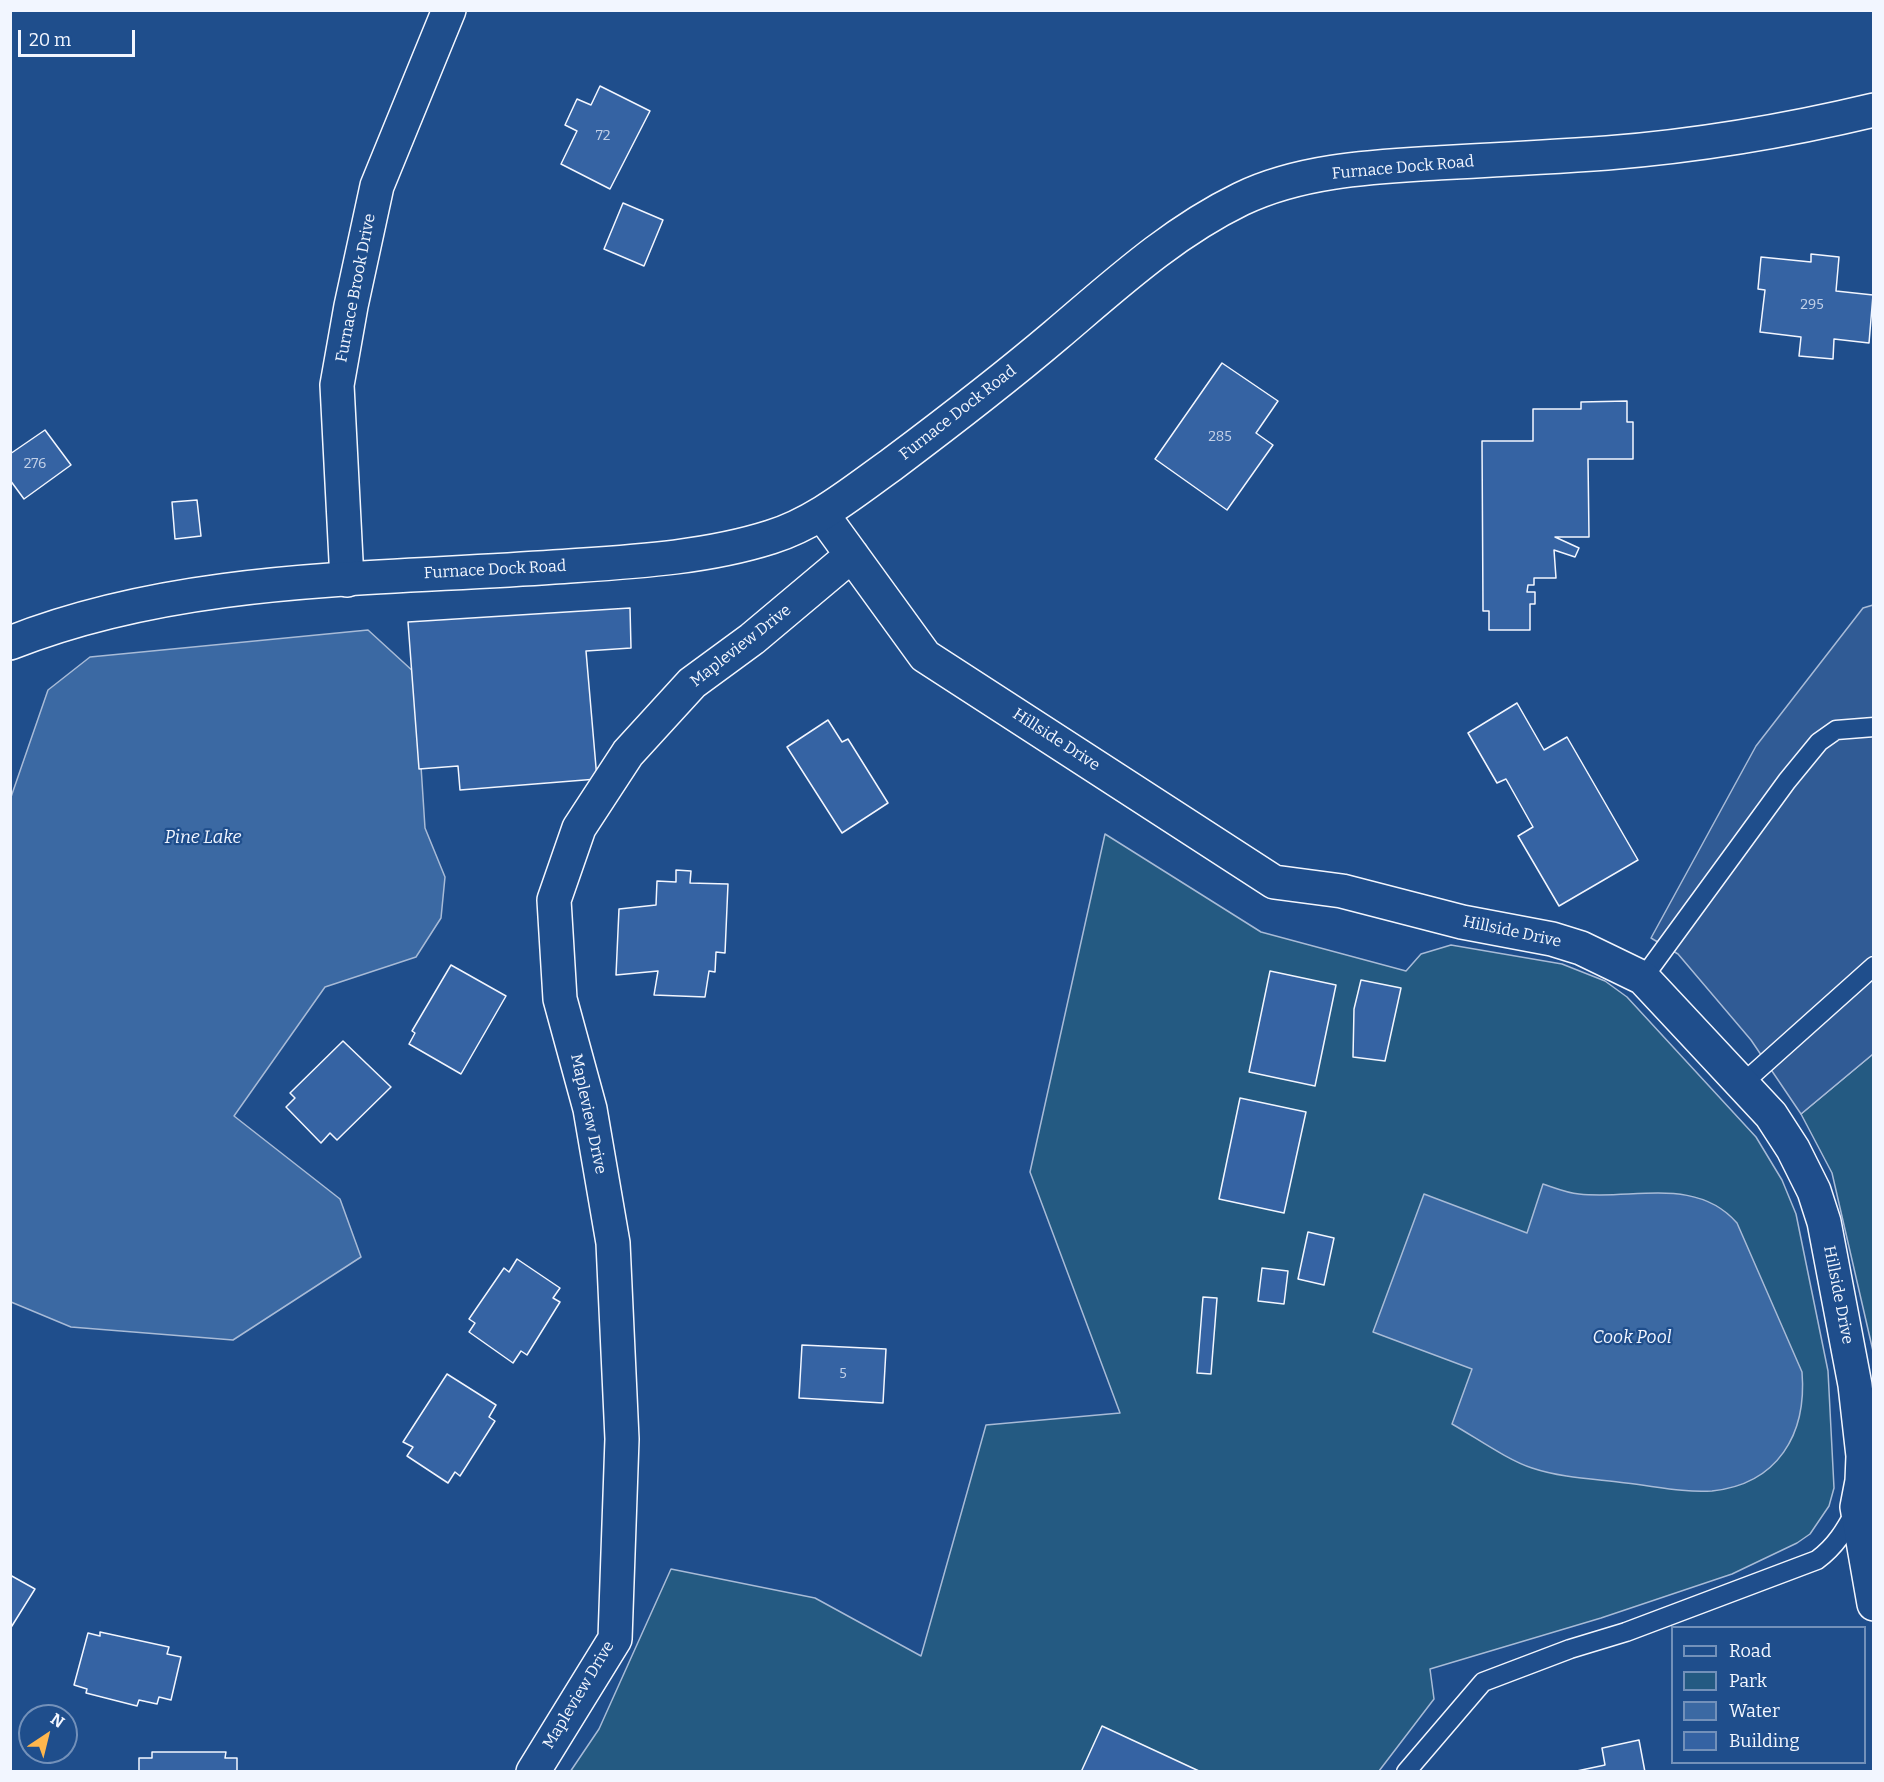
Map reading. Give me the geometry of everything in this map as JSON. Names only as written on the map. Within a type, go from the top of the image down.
[{"type":"street","name":"Furnace Brook Drive","points":[[347,580],[337,385],[351,306],[377,186],[449,10]]},
{"type":"street","name":"Furnace Dock Road","points":[[10,643],[74,621],[165,601],[253,588],[532,569],[686,555],[775,536],[822,514],[909,451],[1002,379],[1161,247],[1194,224],[1247,196],[1290,181],[1376,167],[1614,152],[1725,140],[1874,110]]},
{"type":"street","name":"Hillside Drive","points":[[822,514],[925,656],[1274,882],[1342,891],[1462,922],[1552,939],[1581,948],[1643,978],[1771,1115],[1793,1149],[1814,1191],[1824,1222],[1855,1385],[1863,1456],[1862,1481],[1857,1507],[1874,1605]]},
{"type":"street","name":"Mapleview Drive","points":[[533,1772],[615,1638],[622,1438],[613,1243],[590,1108],[560,999],[554,900],[579,828],[628,753],[692,684],[752,639],[852,555]]},
{"type":"lane","points":[[1643,978],[1787,781],[1819,742],[1836,730],[1874,728]]},
{"type":"lane","points":[[1742,1084],[1874,966]]},
{"type":"lane","points":[[1406,1772],[1483,1682],[1570,1649],[1626,1632],[1817,1560],[1830,1550],[1843,1534],[1857,1507]]},
{"type":"green space","points":[[1105,834],[1261,932],[1406,971],[1421,954],[1451,945],[1562,964],[1605,981],[1627,997],[1756,1137],[1782,1180],[1796,1214],[1828,1371],[1834,1488],[1829,1506],[1810,1534],[1797,1543],[1732,1574],[1601,1618],[1430,1669],[1434,1699],[1379,1771],[570,1772],[599,1729],[671,1569],[815,1598],[921,1656],[986,1425],[1120,1413],[1030,1172]]},
{"type":"green space","points":[[1873,1054],[1873,1351],[1832,1173],[1801,1114]]},
{"type":"shaded area","points":[[1873,605],[1873,1054],[1801,1114],[1751,1040],[1678,954],[1651,938],[1756,746],[1863,608]]},
{"type":"water","name":"Pine Lake","points":[[368,630],[415,673],[425,828],[445,877],[441,918],[416,957],[325,987],[234,1116],[340,1199],[361,1257],[233,1340],[71,1327],[11,1302],[11,797],[48,690],[90,657]]},
{"type":"water","name":"Cook Pool","points":[[1543,1184],[1579,1194],[1663,1193],[1703,1199],[1721,1209],[1737,1223],[1802,1372],[1799,1416],[1793,1435],[1784,1452],[1771,1467],[1755,1478],[1735,1486],[1701,1491],[1579,1478],[1523,1465],[1452,1424],[1472,1369],[1373,1332],[1424,1194],[1527,1233]]},
{"type":"building","points":[[600,86],[650,111],[610,189],[561,164],[577,131],[565,125],[577,99],[591,105]]},
{"type":"building","points":[[623,203],[663,220],[644,266],[604,249]]},
{"type":"building","points":[[1811,254],[1839,257],[1836,291],[1873,295],[1869,343],[1834,339],[1833,359],[1799,356],[1801,337],[1760,332],[1765,290],[1758,289],[1761,257],[1811,262]]},
{"type":"building","points":[[1222,363],[1278,401],[1256,433],[1273,445],[1227,510],[1155,459]]},
{"type":"building","points":[[1627,401],[1627,422],[1633,422],[1633,459],[1588,459],[1589,537],[1555,537],[1579,548],[1575,557],[1554,550],[1556,578],[1534,578],[1534,585],[1528,585],[1527,592],[1535,592],[1535,604],[1530,604],[1530,630],[1489,630],[1489,611],[1483,611],[1482,441],[1533,441],[1533,409],[1581,409],[1581,402]]},
{"type":"building","points":[[45,430],[71,465],[24,499],[10,480],[10,454]]},
{"type":"building","points":[[197,500],[201,536],[175,539],[172,502]]},
{"type":"building","points":[[630,608],[631,648],[586,651],[597,779],[460,790],[458,766],[419,769],[408,622]]},
{"type":"building","points":[[1517,703],[1544,750],[1567,737],[1638,860],[1559,906],[1518,836],[1533,827],[1506,779],[1497,783],[1468,733]]},
{"type":"building","points":[[828,720],[842,742],[848,739],[888,803],[842,833],[787,747]]},
{"type":"building","points":[[676,870],[691,871],[690,883],[728,884],[725,953],[716,952],[715,972],[709,971],[705,997],[654,995],[658,971],[616,975],[619,909],[656,905],[657,881],[676,882]]},
{"type":"building","points":[[451,965],[506,996],[461,1074],[409,1044],[415,1033],[412,1031]]},
{"type":"building","points":[[1270,971],[1336,985],[1315,1086],[1249,1072]]},
{"type":"building","points":[[1361,980],[1401,988],[1385,1061],[1353,1057],[1354,1009]]},
{"type":"building","points":[[343,1041],[391,1087],[337,1140],[330,1133],[321,1143],[286,1107],[295,1098],[290,1093]]},
{"type":"building","points":[[1240,1098],[1306,1112],[1284,1213],[1219,1199]]},
{"type":"building","points":[[1308,1232],[1334,1238],[1324,1285],[1298,1279]]},
{"type":"building","points":[[517,1259],[560,1288],[553,1298],[560,1302],[527,1355],[521,1351],[513,1363],[469,1332],[475,1323],[469,1319],[504,1268],[509,1272]]},
{"type":"building","points":[[1262,1268],[1288,1271],[1284,1304],[1258,1301]]},
{"type":"building","points":[[1203,1297],[1217,1298],[1211,1374],[1197,1373]]},
{"type":"building","points":[[802,1345],[886,1349],[883,1403],[799,1398]]},
{"type":"building","points":[[447,1374],[496,1405],[489,1417],[495,1421],[460,1476],[455,1472],[448,1483],[407,1456],[413,1447],[403,1442]]},
{"type":"building","points":[[10,1575],[35,1589],[10,1629]]},
{"type":"building","points":[[100,1632],[169,1647],[167,1654],[181,1657],[171,1700],[159,1697],[157,1704],[139,1700],[137,1706],[86,1693],[87,1689],[74,1685],[88,1633],[100,1636]]},
{"type":"building","points":[[1102,1726],[1199,1771],[1199,1772],[1081,1772]]},
{"type":"building","points":[[1639,1740],[1645,1772],[1572,1772],[1605,1765],[1602,1748]]},
{"type":"building","points":[[152,1752],[226,1752],[225,1758],[237,1758],[237,1772],[139,1772],[139,1758],[152,1758]]}]
